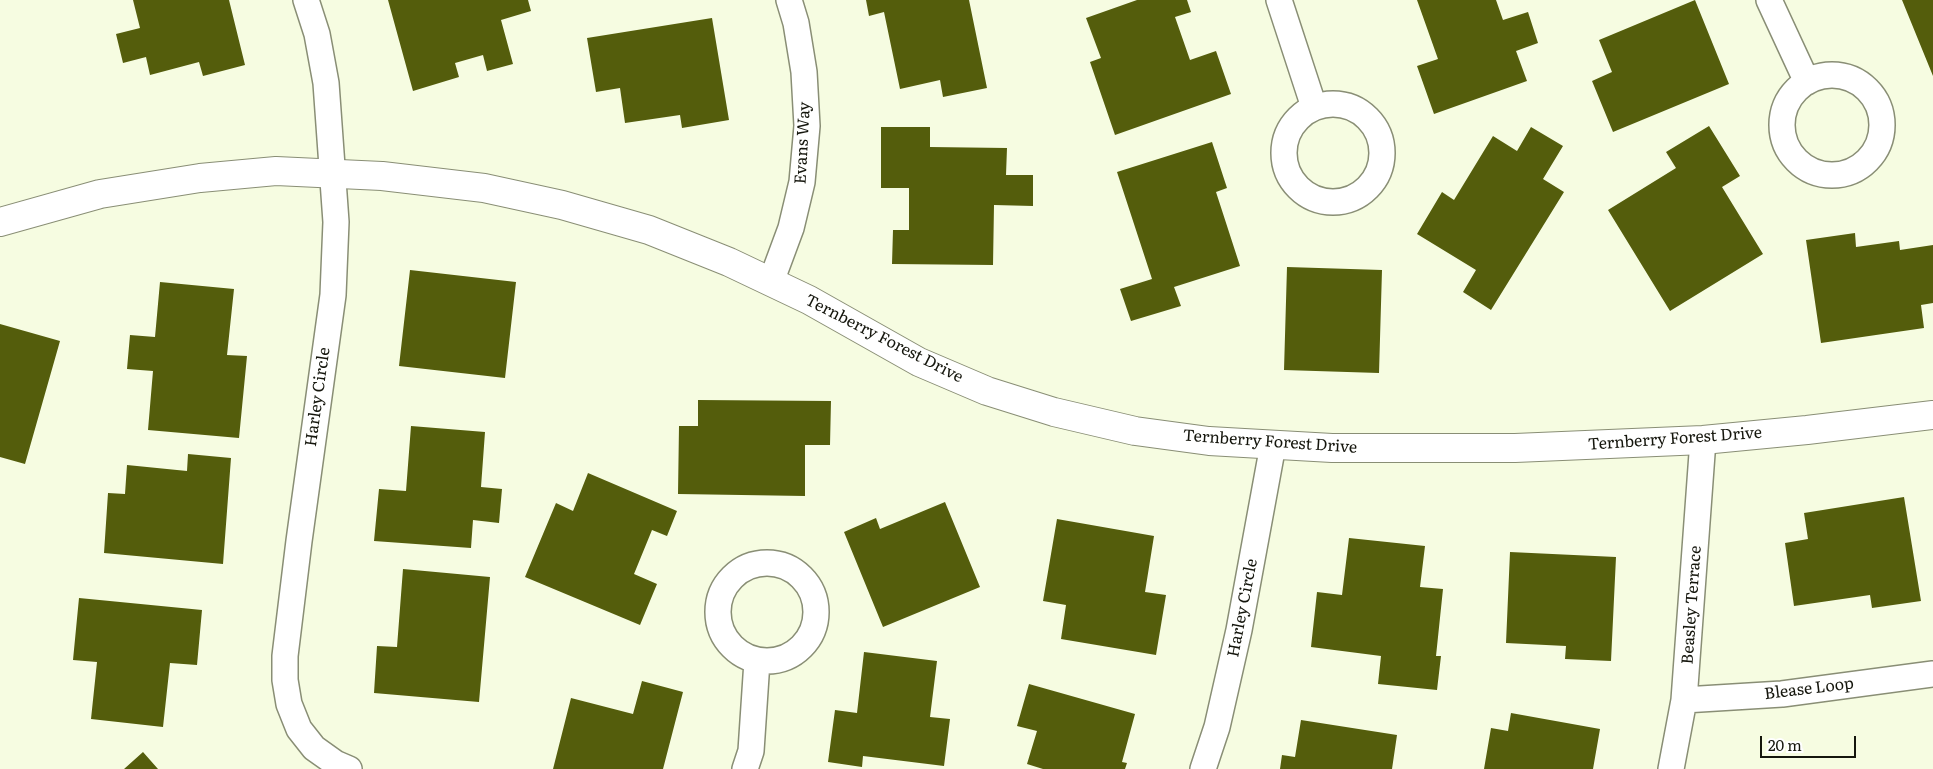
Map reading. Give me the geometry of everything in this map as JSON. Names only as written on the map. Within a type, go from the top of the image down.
[{"type":"street","name":"Harley Circle","points":[[306,0],[317,34],[326,83],[336,222],[332,295],[285,656],[285,680],[289,704],[299,729],[314,748],[335,763],[349,769]]},
{"type":"street","name":"Evans Way","points":[[771,282],[791,228],[802,182],[807,126],[804,72],[796,23],[789,0]]},
{"type":"street","points":[[1279,0],[1314,107]]},
{"type":"street","points":[[1769,0],[1807,82]]},
{"type":"street","name":"Ternberry Forest Drive","points":[[0,222],[100,194],[200,178],[276,171],[382,176],[484,188],[562,205],[649,230],[729,262],[860,328],[919,362],[995,394],[1054,412],[1135,431],[1209,441],[1332,448],[1467,448],[1703,440],[1933,415]]},
{"type":"street","name":"Beasley Terrace","points":[[1671,769],[1684,700],[1703,440]]},
{"type":"street","name":"Harley Circle","points":[[1203,769],[1218,727],[1239,630],[1273,444]]},
{"type":"street","points":[[745,769],[750,751],[758,661]]},
{"type":"street","name":"Blease Loop","points":[[1684,700],[1782,694],[1933,674]]},
{"type":"building","points":[[133,0],[229,0],[245,65],[203,76],[199,62],[150,75],[146,57],[123,63],[116,34],[140,28]]},
{"type":"building","points":[[388,0],[528,0],[531,11],[501,20],[513,64],[487,71],[483,55],[455,63],[459,77],[413,91]]},
{"type":"building","points":[[866,0],[969,0],[987,88],[943,97],[940,80],[900,89],[884,12],[869,16]]},
{"type":"building","points":[[1137,0],[1187,0],[1191,12],[1175,17],[1190,60],[1216,51],[1231,94],[1115,135],[1090,62],[1101,58],[1086,18]]},
{"type":"building","points":[[1417,0],[1496,0],[1503,20],[1528,12],[1538,43],[1516,51],[1527,81],[1434,114],[1417,66],[1438,59]]},
{"type":"building","points":[[1695,0],[1729,84],[1613,132],[1592,81],[1612,72],[1599,40]]},
{"type":"building","points":[[1902,0],[1933,0],[1933,76]]},
{"type":"building","points":[[712,18],[729,120],[682,128],[680,115],[625,123],[620,88],[596,92],[587,38]]},
{"type":"building","points":[[1709,126],[1740,176],[1722,187],[1763,254],[1670,311],[1608,210],[1676,168],[1666,152]]},
{"type":"building","points":[[881,127],[930,127],[930,147],[1007,148],[1006,175],[1033,175],[1033,206],[994,205],[993,265],[892,264],[893,230],[909,230],[909,188],[881,188]]},
{"type":"building","points":[[1531,127],[1563,146],[1543,179],[1564,192],[1491,310],[1463,292],[1476,270],[1417,234],[1442,192],[1454,200],[1493,136],[1517,151]]},
{"type":"building","points":[[1212,142],[1227,188],[1216,192],[1240,266],[1174,287],[1181,306],[1131,321],[1120,289],[1152,279],[1117,172]]},
{"type":"building","points":[[1855,233],[1856,247],[1899,241],[1900,250],[1933,245],[1933,303],[1921,305],[1924,328],[1821,343],[1806,240]]},
{"type":"building","points":[[1287,267],[1382,270],[1379,373],[1284,370]]},
{"type":"building","points":[[410,270],[516,282],[505,378],[399,366]]},
{"type":"building","points":[[160,282],[234,289],[227,355],[247,356],[239,438],[148,430],[153,371],[127,369],[130,335],[155,337]]},
{"type":"building","points":[[0,324],[60,341],[25,464],[0,457]]},
{"type":"building","points":[[698,400],[831,401],[830,445],[805,445],[805,496],[678,494],[679,426],[698,426]]},
{"type":"building","points":[[411,426],[485,432],[481,487],[502,489],[499,523],[473,520],[471,548],[374,541],[379,489],[406,491]]},
{"type":"building","points":[[188,454],[231,458],[223,564],[104,553],[108,493],[125,494],[127,465],[187,471]]},
{"type":"building","points":[[588,473],[677,511],[667,536],[652,530],[634,574],[657,584],[640,625],[525,577],[556,503],[573,511]]},
{"type":"building","points":[[1904,497],[1921,601],[1872,608],[1870,595],[1794,606],[1785,543],[1808,539],[1804,513]]},
{"type":"building","points":[[945,502],[980,587],[883,627],[844,532],[876,518],[880,529]]},
{"type":"building","points":[[1057,519],[1154,536],[1145,592],[1166,595],[1156,655],[1061,639],[1066,605],[1043,601]]},
{"type":"building","points":[[1349,538],[1425,546],[1420,587],[1443,589],[1436,656],[1441,656],[1437,690],[1378,684],[1381,656],[1311,647],[1317,592],[1342,595]]},
{"type":"building","points":[[1510,552],[1616,557],[1611,661],[1565,659],[1566,646],[1506,643]]},
{"type":"building","points":[[403,569],[490,577],[479,702],[374,693],[377,646],[397,647]]},
{"type":"building","points":[[79,598],[202,610],[197,665],[170,663],[163,727],[91,719],[97,662],[73,660]]},
{"type":"building","points":[[864,652],[937,661],[930,717],[950,719],[944,766],[863,756],[862,767],[828,762],[835,710],[857,713]]},
{"type":"building","points":[[642,681],[683,692],[663,769],[553,769],[571,698],[633,714]]},
{"type":"building","points":[[1029,684],[1135,714],[1122,762],[1127,763],[1125,769],[1043,769],[1027,764],[1037,731],[1017,726]]},
{"type":"building","points":[[1511,713],[1600,729],[1593,769],[1484,769],[1491,728],[1508,731]]},
{"type":"building","points":[[1301,720],[1397,735],[1392,769],[1280,769],[1282,755],[1295,757]]},
{"type":"building","points":[[143,752],[158,769],[124,769]]}]
